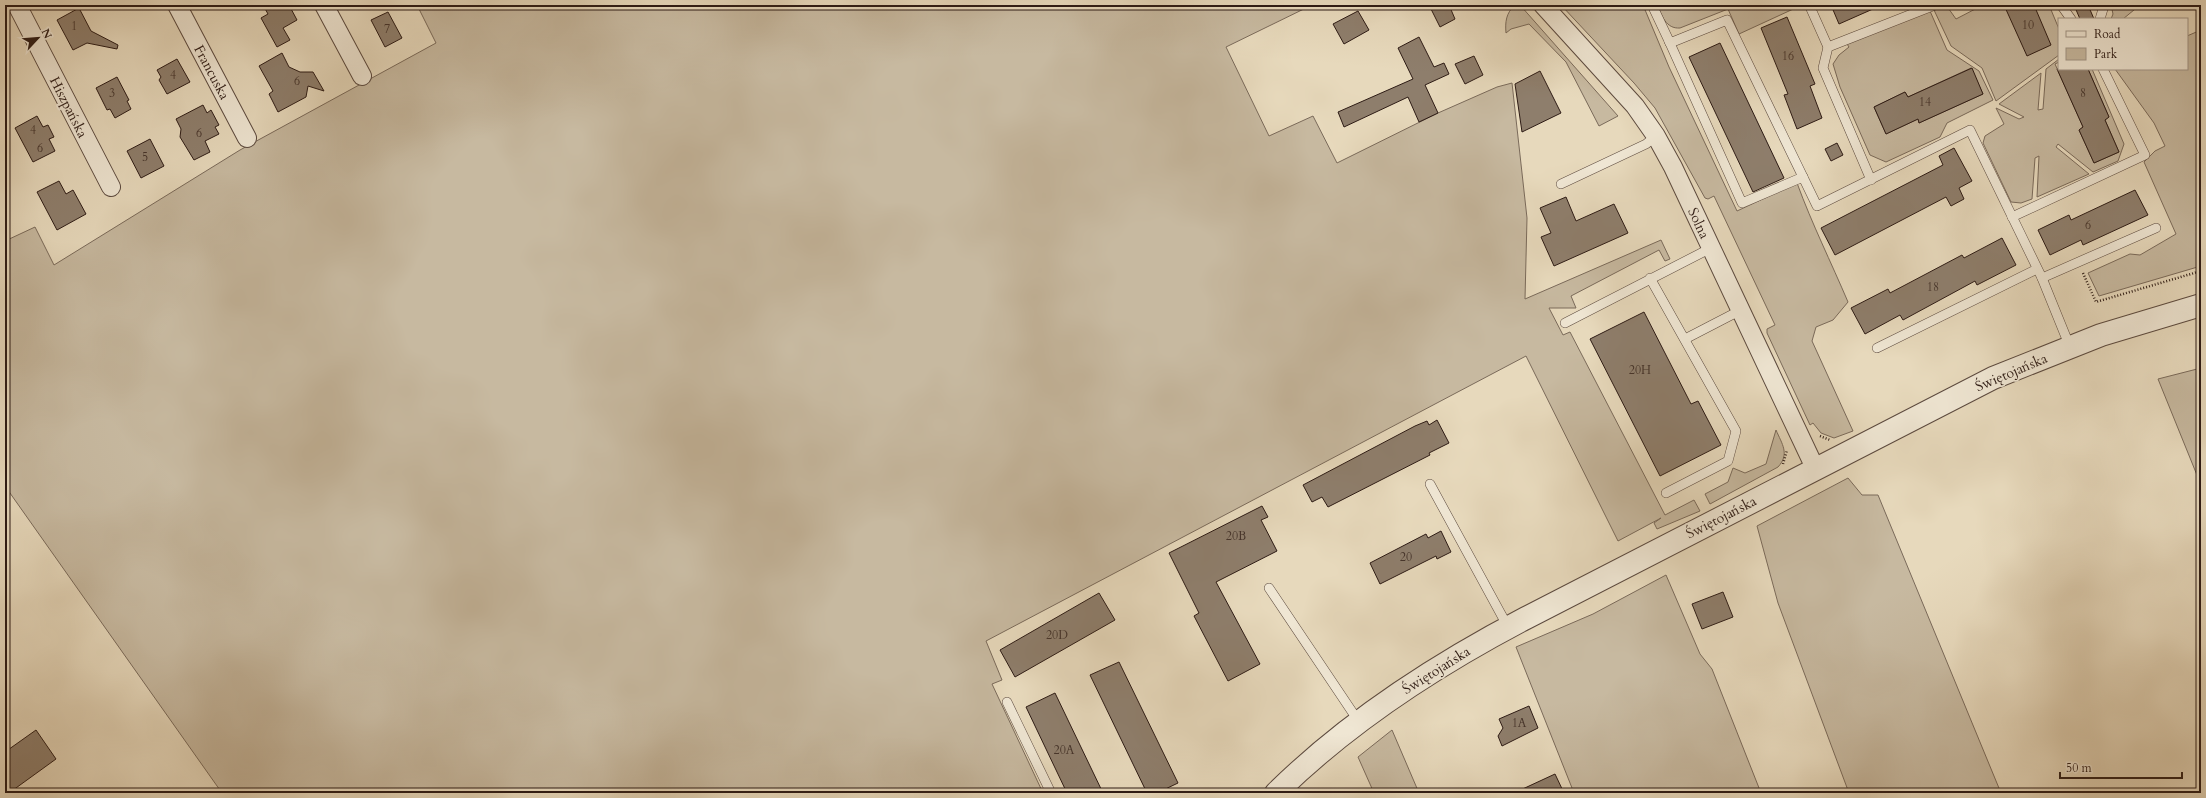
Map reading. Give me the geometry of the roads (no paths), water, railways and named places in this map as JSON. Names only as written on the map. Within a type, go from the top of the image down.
[{"type":"street","name":"Hiszpańska","points":[[17,5],[111,187]]},
{"type":"street","name":"Francuska","points":[[177,5],[247,138]]},
{"type":"street","points":[[324,5],[362,76]]},
{"type":"street","name":"Solna","points":[[1543,5],[1617,85],[1656,136],[1712,248],[1815,468]]},
{"type":"street","name":"Świętojańska","points":[[1276,793],[1311,761],[1359,722],[1422,677],[1508,627],[1815,468],[1993,378],[2070,347],[2119,330],[2201,305]]},
{"type":"lane","points":[[1652,5],[1742,203],[1803,177]]},
{"type":"lane","points":[[1828,48],[1935,5]]},
{"type":"lane","points":[[2061,5],[2071,18]]},
{"type":"lane","points":[[2100,18],[2103,9],[2102,5]]},
{"type":"lane","points":[[1811,9],[1828,48],[1823,68],[1871,180]]},
{"type":"lane","points":[[1669,41],[1670,43],[1727,20],[1817,206],[1970,130],[2042,278],[2070,347]]},
{"type":"lane","points":[[2012,217],[2145,155],[2103,70]]},
{"type":"lane","points":[[1561,184],[1646,144],[1656,136]]},
{"type":"lane","points":[[2042,278],[2156,228]]},
{"type":"lane","points":[[1565,323],[1650,278],[1712,248]]},
{"type":"lane","points":[[1877,348],[2037,269]]},
{"type":"lane","points":[[1650,278],[1736,431],[1732,462],[1666,493]]},
{"type":"lane","points":[[1685,339],[1741,310]]},
{"type":"lane","points":[[1430,484],[1508,627]]},
{"type":"lane","points":[[1269,588],[1359,722]]},
{"type":"lane","points":[[1007,702],[1051,793]]}]
